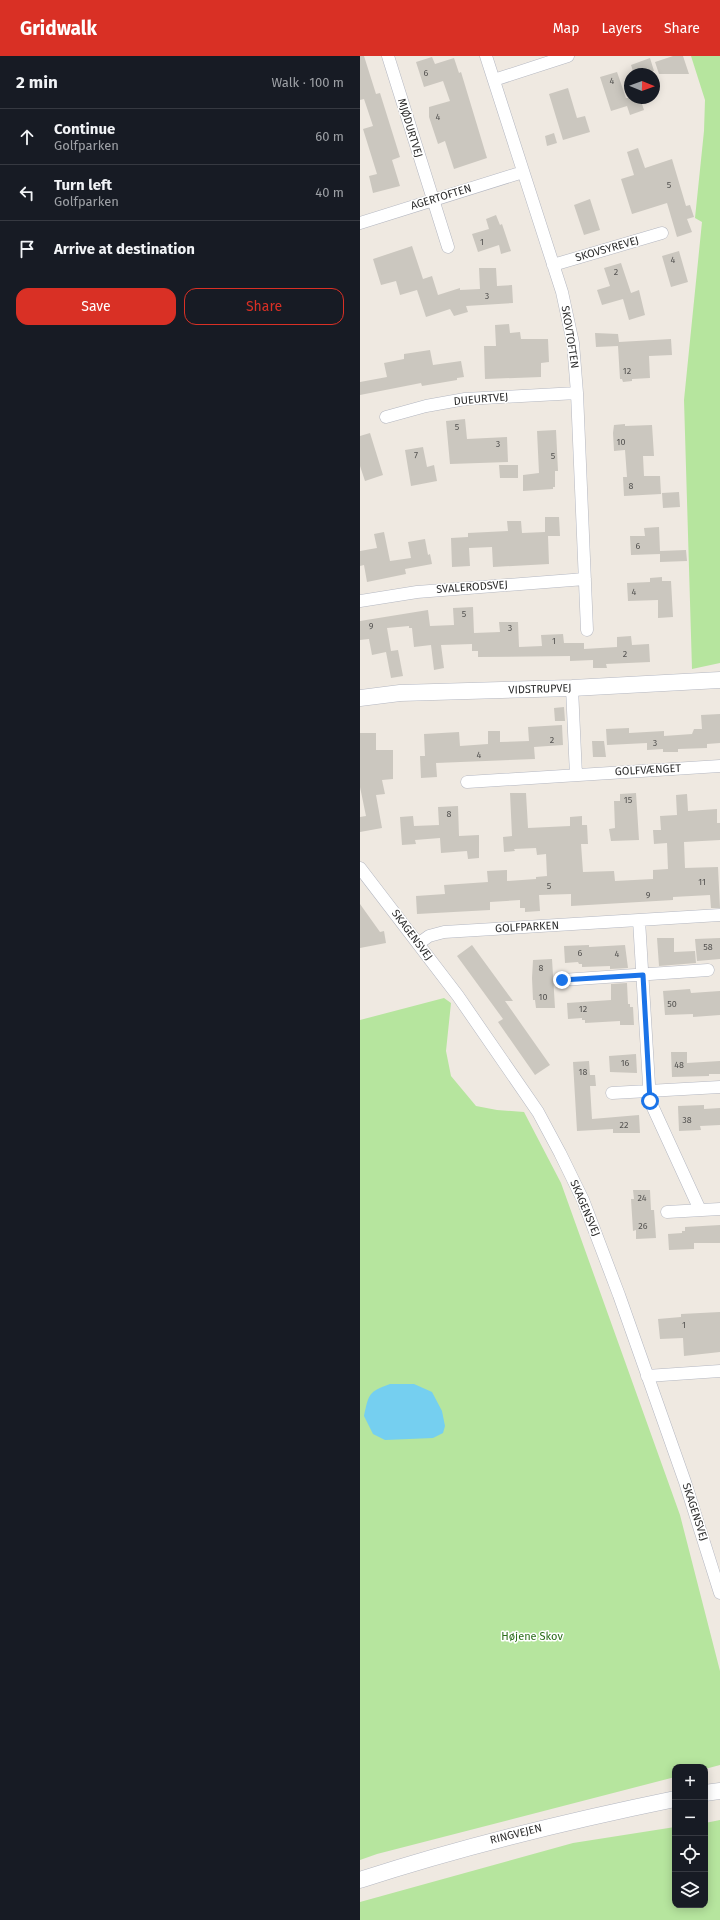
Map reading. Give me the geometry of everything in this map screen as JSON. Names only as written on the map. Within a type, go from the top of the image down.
[{"type":"street","name":"MJØDURTVEJ","points":[[388,56],[448,247]]},
{"type":"street","name":"SKOVTOFTEN","points":[[486,56],[562,292],[573,343],[577,393],[587,630]]},
{"type":"street","points":[[494,80],[568,56]]},
{"type":"street","name":"AGERTOFTEN","points":[[360,223],[523,172]]},
{"type":"street","name":"SKOVSYREVEJ","points":[[553,265],[662,233]]},
{"type":"street","name":"DUEURTVEJ","points":[[386,417],[426,406],[465,399],[577,393]]},
{"type":"street","name":"SVALERODSVEJ","points":[[360,601],[417,592],[585,579]]},
{"type":"street","name":"VIDSTRUPVEJ","points":[[360,698],[400,693],[572,688],[720,680]]},
{"type":"street","points":[[572,688],[576,775]]},
{"type":"street","name":"GOLFVÆNGET","points":[[467,782],[720,766]]},
{"type":"street","name":"SKAGENSVEJ","points":[[360,868],[458,996],[538,1112],[560,1153],[588,1214],[619,1295],[685,1482],[720,1593]]},
{"type":"street","name":"GOLFPARKEN","points":[[418,944],[429,936],[444,932],[720,915]]},
{"type":"street","points":[[639,920],[650,1101],[700,1210]]},
{"type":"street","points":[[562,980],[708,970]]},
{"type":"street","points":[[612,1093],[720,1087]]},
{"type":"street","points":[[667,1212],[720,1209]]},
{"type":"street","points":[[648,1376],[720,1371]]},
{"type":"street","points":[[708,1793],[720,1791]]},
{"type":"street","name":"RINGVEJEN","points":[[360,1880],[424,1859],[499,1838],[576,1819],[672,1800]]},
{"type":"green space","points":[[691,56],[720,56],[720,663],[692,669],[684,400],[702,222],[695,218],[704,131],[705,100]]},
{"type":"green space","name":"Højene Skov","points":[[444,998],[451,1003],[446,1051],[451,1076],[476,1106],[497,1110],[524,1112],[561,1183],[680,1515],[720,1671],[720,1765],[708,1768],[708,1764],[672,1764],[672,1778],[377,1854],[360,1860],[360,1020]]},
{"type":"green space","points":[[720,1820],[720,1920],[360,1920],[360,1902],[573,1843],[672,1827],[672,1908],[708,1908],[708,1822]]},
{"type":"water","points":[[390,1384],[414,1384],[432,1392],[442,1411],[445,1426],[443,1433],[433,1438],[385,1440],[373,1434],[364,1416],[367,1403],[373,1392]]},
{"type":"building","points":[[360,56],[364,56],[376,94],[380,93],[400,157],[392,160],[400,186],[373,193],[369,176],[377,174],[363,129],[373,126],[364,99],[360,100]]},
{"type":"building","points":[[673,56],[683,56],[689,74],[660,74],[660,68],[657,68],[655,62]]},
{"type":"building","points":[[432,57],[435,64],[454,58],[459,73],[461,72],[487,158],[454,169],[445,141],[438,144],[429,117],[429,107],[450,101],[443,81],[424,87],[416,62]]},
{"type":"building","points":[[650,58],[653,68],[632,68],[631,65]]},
{"type":"building","points":[[617,72],[624,92],[624,104],[642,104],[644,110],[630,115],[627,106],[611,111],[600,77]]},
{"type":"building","points":[[568,88],[577,118],[585,116],[590,132],[563,140],[549,94]]},
{"type":"building","points":[[554,133],[557,143],[547,146],[545,136]]},
{"type":"building","points":[[638,148],[645,168],[672,159],[686,206],[690,205],[694,217],[687,219],[692,232],[677,237],[667,203],[632,214],[621,179],[634,175],[627,152]]},
{"type":"building","points":[[590,199],[600,230],[584,235],[574,205]]},
{"type":"building","points":[[496,215],[500,225],[502,224],[511,251],[501,254],[499,245],[478,252],[472,234],[489,229],[486,219]]},
{"type":"building","points":[[412,246],[423,279],[432,276],[438,295],[460,288],[460,290],[480,289],[479,268],[496,268],[497,286],[512,285],[513,303],[466,306],[468,312],[454,316],[450,309],[426,317],[417,290],[400,295],[396,281],[381,285],[373,259]]},
{"type":"building","points":[[679,251],[688,282],[671,287],[662,256]]},
{"type":"building","points":[[621,263],[631,293],[639,290],[645,315],[629,320],[623,299],[602,305],[597,290],[610,286],[604,268]]},
{"type":"building","points":[[509,324],[510,333],[520,332],[521,339],[548,339],[549,362],[541,363],[541,377],[485,379],[484,346],[496,346],[495,325]]},
{"type":"building","points":[[595,333],[618,334],[619,342],[671,339],[672,355],[649,356],[650,378],[632,379],[632,381],[623,382],[622,379],[620,379],[618,346],[596,347]]},
{"type":"building","points":[[430,350],[433,365],[461,361],[464,377],[457,378],[457,380],[422,386],[421,383],[360,395],[360,382],[387,377],[384,363],[404,359],[404,354]]},
{"type":"building","points":[[465,419],[467,439],[507,437],[508,462],[450,464],[446,421]]},
{"type":"building","points":[[625,424],[625,426],[652,425],[654,456],[643,456],[644,476],[660,476],[661,494],[624,496],[623,477],[627,477],[625,450],[614,451],[613,433],[614,425]]},
{"type":"building","points":[[556,430],[558,471],[555,471],[555,487],[553,487],[553,489],[523,491],[523,475],[539,473],[537,431]]},
{"type":"building","points":[[370,433],[383,475],[365,481],[360,466],[360,436]]},
{"type":"building","points":[[423,447],[427,467],[434,465],[437,481],[411,486],[405,450]]},
{"type":"building","points":[[499,465],[518,465],[518,478],[500,478]]},
{"type":"building","points":[[679,492],[680,507],[663,508],[662,493]]},
{"type":"building","points":[[545,517],[559,517],[560,536],[548,536],[549,564],[493,567],[492,547],[469,548],[470,566],[452,567],[451,538],[468,537],[468,533],[508,531],[507,521],[521,521],[522,533],[545,532]]},
{"type":"building","points":[[659,527],[660,551],[686,550],[687,561],[660,562],[660,554],[631,555],[630,536],[645,536],[644,528]]},
{"type":"building","points":[[384,532],[390,561],[411,558],[408,542],[425,539],[428,555],[430,554],[432,564],[405,569],[406,574],[367,582],[364,565],[360,566],[360,551],[377,548],[374,534]]},
{"type":"building","points":[[662,577],[662,581],[671,581],[673,617],[658,618],[658,600],[628,601],[627,583],[650,582],[650,578]]},
{"type":"building","points":[[473,607],[474,633],[500,632],[499,622],[518,622],[519,647],[542,646],[541,635],[563,634],[564,643],[584,643],[584,649],[617,647],[617,637],[631,636],[632,645],[649,644],[650,662],[606,664],[607,668],[593,668],[593,660],[570,661],[570,656],[478,657],[478,651],[472,651],[472,644],[441,645],[444,668],[434,670],[431,645],[414,647],[412,628],[409,628],[409,626],[387,628],[391,651],[398,650],[403,676],[391,678],[386,652],[372,655],[369,639],[360,640],[360,621],[428,610],[430,626],[454,625],[453,608]]},
{"type":"building","points":[[564,707],[565,721],[555,721],[554,708]]},
{"type":"building","points":[[720,714],[720,743],[707,744],[707,748],[678,749],[678,752],[663,752],[663,749],[647,750],[647,743],[607,745],[606,729],[629,728],[629,733],[664,731],[664,736],[692,734],[694,729],[702,729],[701,715]]},
{"type":"building","points":[[562,725],[563,745],[534,747],[535,759],[436,763],[437,777],[421,778],[420,756],[425,756],[424,734],[459,732],[460,746],[488,744],[488,731],[500,731],[500,742],[529,741],[528,727]]},
{"type":"building","points":[[360,733],[376,733],[376,750],[393,750],[393,779],[382,780],[385,794],[376,795],[382,828],[360,832],[360,817],[366,816],[360,787]]},
{"type":"building","points":[[592,741],[604,741],[606,757],[593,757]]},
{"type":"building","points":[[510,793],[526,793],[528,828],[570,826],[570,817],[582,816],[582,825],[587,825],[588,844],[581,844],[583,872],[614,871],[615,881],[653,879],[653,870],[668,869],[667,843],[654,844],[653,830],[661,830],[660,816],[677,815],[676,795],[687,794],[688,811],[717,809],[717,823],[720,823],[720,840],[684,842],[685,868],[718,867],[720,908],[711,908],[710,895],[673,897],[673,900],[571,906],[571,894],[539,895],[540,911],[525,912],[525,908],[520,908],[520,900],[490,902],[490,910],[417,914],[416,896],[445,894],[444,885],[488,882],[487,871],[507,870],[507,881],[536,879],[536,877],[547,876],[546,854],[537,855],[536,848],[514,849],[515,851],[504,852],[503,837],[512,836]]},
{"type":"building","points":[[636,793],[639,840],[611,841],[609,829],[615,828],[614,801],[620,801],[620,794]]},
{"type":"building","points":[[458,806],[459,836],[479,835],[479,858],[468,859],[467,851],[441,853],[440,838],[415,840],[416,844],[402,845],[400,817],[413,816],[414,826],[439,825],[438,807]]},
{"type":"building","points":[[360,904],[380,932],[384,931],[386,943],[360,948]]},
{"type":"building","points":[[657,938],[674,938],[674,952],[695,951],[696,963],[659,966]]},
{"type":"building","points":[[720,938],[720,959],[697,961],[695,939]]},
{"type":"building","points":[[472,945],[513,1001],[505,1001],[550,1065],[535,1075],[498,1022],[503,1019],[457,956]]},
{"type":"building","points":[[589,945],[589,947],[625,945],[628,968],[610,969],[610,966],[582,967],[582,964],[579,964],[578,962],[565,963],[564,946]]},
{"type":"building","points":[[552,959],[555,1008],[536,1008],[535,1000],[533,1000],[533,960]]},
{"type":"building","points":[[627,983],[628,1004],[630,1004],[630,1007],[633,1007],[634,1025],[620,1025],[620,1021],[585,1023],[585,1020],[582,1020],[582,1018],[568,1019],[567,1003],[611,1000],[611,984]]},
{"type":"building","points":[[690,989],[691,993],[720,991],[720,1015],[693,1017],[693,1014],[665,1015],[663,991]]},
{"type":"building","points":[[671,1052],[687,1052],[687,1063],[720,1061],[720,1074],[709,1074],[709,1076],[672,1077]]},
{"type":"building","points":[[636,1054],[637,1073],[610,1072],[609,1056]]},
{"type":"building","points":[[589,1061],[590,1075],[595,1075],[596,1086],[590,1086],[592,1119],[639,1115],[640,1133],[613,1133],[613,1129],[577,1131],[573,1062]]},
{"type":"building","points":[[704,1105],[704,1109],[720,1108],[720,1125],[700,1126],[701,1130],[679,1131],[678,1106]]},
{"type":"building","points":[[633,1190],[650,1190],[651,1210],[654,1210],[656,1238],[636,1239],[636,1230],[633,1231],[631,1199],[634,1199]]},
{"type":"building","points":[[720,1225],[720,1243],[694,1243],[694,1249],[669,1250],[668,1234],[682,1233],[682,1231],[685,1231],[685,1227]]},
{"type":"building","points":[[720,1312],[720,1352],[684,1356],[683,1338],[660,1339],[658,1319],[681,1317],[681,1314]]},
{"type":"route","points":[[562,980],[643,975],[650,1101]]}]
